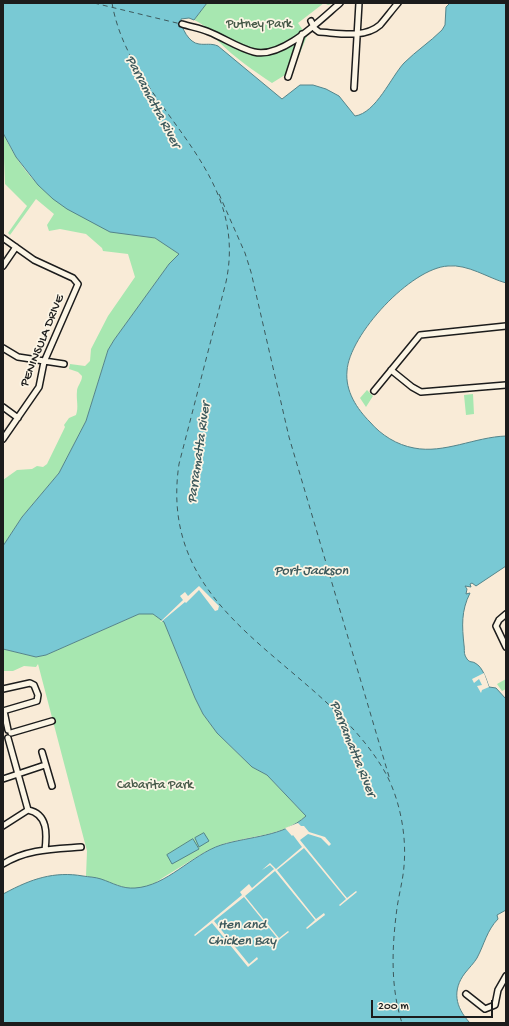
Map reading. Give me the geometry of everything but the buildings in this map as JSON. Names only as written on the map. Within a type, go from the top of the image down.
[{"type":"street","points":[[182,24],[208,31],[255,52],[276,50],[302,34],[312,23],[340,3]]},
{"type":"street","points":[[354,88],[359,3]]},
{"type":"street","points":[[312,23],[319,32],[357,34],[373,29],[379,25],[398,3]]},
{"type":"street","points":[[288,77],[302,34]]},
{"type":"street","name":"PENINSULA DRIVE","points":[[3,238],[40,263],[73,278],[78,284],[44,362],[39,387],[3,439]]},
{"type":"street","points":[[3,266],[16,247]]},
{"type":"street","points":[[374,391],[415,340],[423,334],[506,326]]},
{"type":"street","points":[[3,348],[18,358],[64,364]]},
{"type":"street","points":[[391,370],[412,388],[421,392],[506,385]]},
{"type":"street","points":[[3,407],[18,418]]},
{"type":"street","points":[[506,614],[499,620],[496,626],[506,647]]},
{"type":"street","points":[[3,689],[30,683],[34,685],[38,695],[37,701],[3,711],[10,731]]},
{"type":"street","points":[[28,810],[19,774],[5,735],[10,731],[52,721]]},
{"type":"street","points":[[42,752],[52,786]]},
{"type":"street","points":[[3,779],[46,765]]},
{"type":"street","points":[[3,826],[28,810]]},
{"type":"street","points":[[28,810],[40,815],[45,823],[47,836],[45,850]]},
{"type":"street","points":[[3,864],[11,859],[45,850],[81,847]]},
{"type":"street","points":[[466,994],[485,1009],[490,1007],[494,1005],[498,990],[506,976]]},
{"type":"green space","name":"Putney Park","points":[[207,3],[324,3],[298,23],[307,36],[293,70],[272,83],[238,59],[219,42],[206,27],[194,20]]},
{"type":"green space","points":[[324,3],[335,3],[328,5]]},
{"type":"green space","points":[[3,133],[13,153],[25,170],[52,197],[68,208],[104,226],[124,233],[154,238],[179,254],[169,264],[114,340],[108,350],[86,421],[59,473],[22,517],[3,546],[3,480],[17,470],[32,469],[37,466],[43,467],[47,464],[65,427],[64,425],[69,418],[76,415],[77,412],[77,389],[82,376],[78,372],[69,369],[70,364],[85,366],[90,361],[91,349],[108,316],[135,277],[128,254],[103,251],[102,248],[86,234],[60,229],[49,231],[47,225],[54,214],[36,199],[10,235],[8,233],[27,206],[5,184]]},
{"type":"green space","points":[[367,390],[373,396],[366,407],[360,398]]},
{"type":"green space","points":[[473,394],[474,414],[466,415],[464,395]]},
{"type":"green space","name":"Cabarita Park","points":[[139,614],[153,614],[164,622],[195,698],[203,714],[217,733],[252,767],[267,775],[306,816],[297,823],[276,832],[220,845],[148,886],[132,888],[86,876],[87,851],[38,664],[36,667],[24,666],[13,671],[3,671],[3,649],[36,657],[46,655]]},
{"type":"green space","points":[[506,679],[506,689],[502,691],[497,684]]},
{"type":"water","name":"Port Jackson","points":[[3,3],[207,3],[194,20],[189,18],[181,19],[184,31],[192,41],[199,44],[211,44],[218,46],[282,99],[300,85],[313,85],[326,89],[339,96],[355,116],[370,108],[404,63],[442,30],[445,25],[446,7],[450,3],[506,3],[506,283],[470,269],[455,266],[448,266],[433,270],[417,278],[400,291],[370,322],[358,340],[350,356],[347,371],[348,386],[356,405],[374,427],[390,439],[408,447],[437,449],[483,439],[506,436],[506,566],[476,586],[472,583],[470,584],[471,587],[465,586],[467,589],[466,594],[470,593],[465,606],[463,619],[463,638],[466,657],[469,661],[480,667],[489,687],[496,688],[506,699],[506,910],[497,915],[498,919],[488,933],[477,958],[465,973],[458,986],[458,1005],[470,1023],[3,1023],[3,894],[33,880],[52,875],[72,875],[96,878],[126,888],[147,886],[158,882],[199,856],[221,845],[277,832],[297,823],[306,816],[267,775],[252,767],[217,733],[203,714],[195,698],[164,622],[153,614],[139,614],[46,655],[36,657],[3,649],[3,546],[22,517],[59,473],[86,421],[108,350],[114,340],[169,264],[179,254],[155,238],[110,232],[67,209],[53,199],[38,185],[16,157],[3,133]]},
{"type":"water","points":[[204,833],[209,841],[199,847],[195,838]]},
{"type":"water","points":[[193,839],[199,849],[172,864],[167,855]]},
{"type":"pier","points":[[199,586],[219,606],[218,610],[215,611],[199,590],[186,603],[185,602],[160,622],[183,600],[180,596],[185,592],[188,596]]},
{"type":"pier","points":[[484,673],[489,687],[482,690],[481,693],[477,686],[482,685],[479,679],[474,683],[472,679]]},
{"type":"pier","points":[[298,823],[301,826],[304,826],[309,832],[325,837],[331,844],[329,846],[321,838],[308,834],[300,840],[347,898],[356,891],[357,892],[340,906],[339,905],[346,899],[304,848],[277,870],[316,919],[324,913],[325,915],[307,929],[306,928],[315,920],[275,871],[245,896],[279,938],[288,931],[289,932],[270,947],[269,946],[278,939],[244,897],[214,921],[249,964],[257,957],[258,959],[248,967],[212,923],[195,936],[194,935],[242,895],[240,892],[249,884],[252,888],[274,869],[270,865],[262,870],[270,863],[276,869],[302,847],[293,835],[292,836],[285,828]]},
{"type":"ferry route","points":[[94,3],[181,24]]},
{"type":"ferry route","points":[[112,3],[123,40],[141,74],[206,170],[221,203],[229,240],[226,282],[179,464],[178,517],[192,561],[215,599],[247,633],[319,695],[353,729],[382,767],[393,789],[403,828],[405,854],[397,908],[393,951],[395,995],[402,1023]]},
{"type":"ferry route","points":[[219,194],[245,253],[251,272],[289,437],[390,780]]},
{"type":"water label","name":"Parramatta River","points":[[152,102]]},
{"type":"water label","name":"Parramatta River","points":[[200,453]]},
{"type":"water label","name":"Parramatta River","points":[[352,749]]},
{"type":"water label","name":"Hen and Chicken Bay","points":[[242,934]]}]
